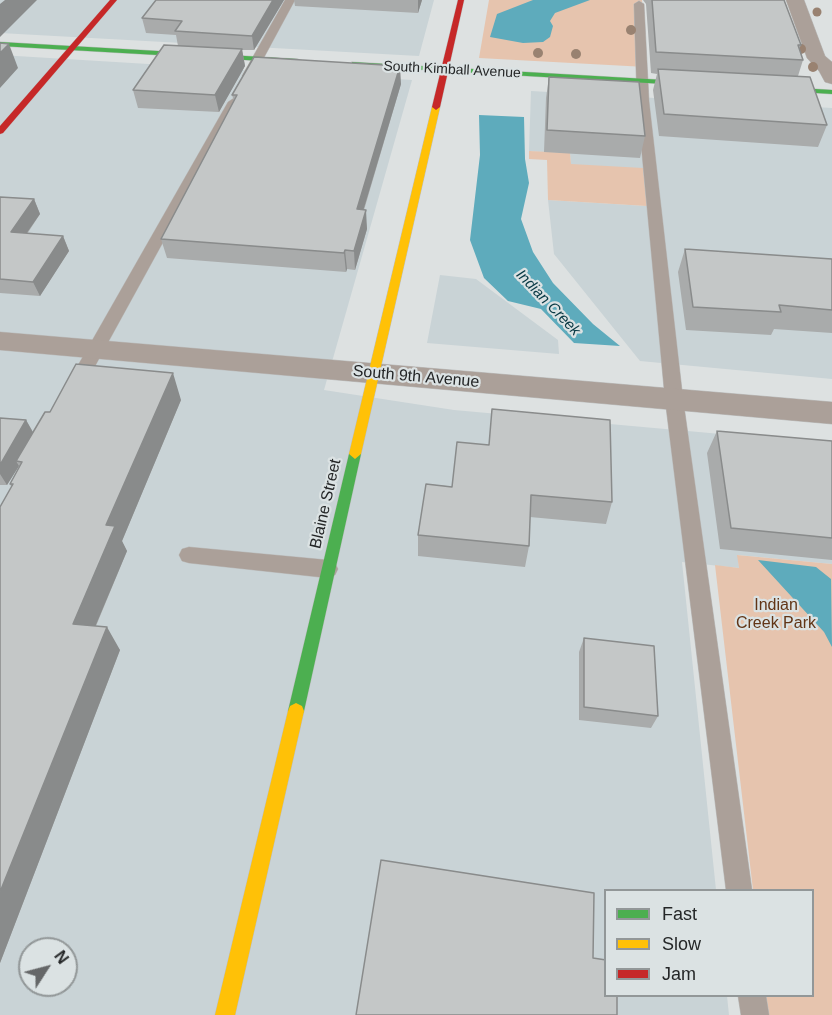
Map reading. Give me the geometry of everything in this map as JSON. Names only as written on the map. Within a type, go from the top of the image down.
[{"type":"main road","points":[[0,131],[114,0]]},
{"type":"main road","name":"Blaine Street","points":[[225,1015],[372,374],[461,0]]},
{"type":"main road","points":[[0,44],[311,62]]},
{"type":"main road","name":"South Kimball Avenue","points":[[343,63],[711,85]]},
{"type":"main road","points":[[756,87],[832,92]]},
{"type":"street","points":[[805,9],[816,58],[828,69],[832,78]]},
{"type":"street","name":"South 9th Avenue","points":[[0,342],[832,413]]},
{"type":"lane","points":[[68,398],[290,0]]},
{"type":"lane","points":[[639,3],[643,101],[674,399],[739,889]]},
{"type":"lane","points":[[189,555],[328,569]]},
{"type":"lane","points":[[752,997],[755,1015]]},
{"type":"shaded area","points":[[0,0],[434,0],[419,56],[0,33]]},
{"type":"shaded area","points":[[0,55],[412,80],[324,390],[454,410],[832,444],[832,564],[738,555],[739,568],[682,562],[716,889],[604,889],[604,997],[727,997],[729,1015],[0,1015]]},
{"type":"shaded area","points":[[531,91],[832,108],[832,379],[640,361],[554,254],[548,200],[646,206],[571,164],[570,154],[529,151]]},
{"type":"shaded area","points":[[440,275],[476,279],[558,340],[559,354],[427,343]]},
{"type":"green space","points":[[489,0],[642,0],[646,67],[479,58]]},
{"type":"green space","points":[[529,151],[570,153],[571,164],[643,168],[647,206],[548,200],[547,160],[529,159]]},
{"type":"green space","name":"Indian Creek Park","points":[[737,555],[832,564],[832,1015],[768,1015],[766,997],[814,997],[814,889],[753,889],[715,565],[739,568]]},
{"type":"water","points":[[533,0],[590,0],[555,13],[550,21],[553,26],[550,37],[543,42],[523,43],[490,37],[497,14]]},
{"type":"water","name":"Indian Creek","points":[[479,115],[524,117],[525,159],[529,183],[521,219],[533,252],[553,283],[593,324],[620,346],[574,343],[541,309],[508,301],[484,278],[470,240],[480,155]]},
{"type":"water","points":[[758,560],[816,567],[831,579],[832,647],[824,632]]},
{"type":"building","points":[[156,0],[273,0],[252,36],[175,31],[182,21],[142,18]]},
{"type":"building","points":[[652,0],[784,0],[801,45],[798,45],[803,60],[656,52]]},
{"type":"building","points":[[0,43],[9,44],[0,53]]},
{"type":"building","points":[[164,45],[242,49],[215,95],[133,90]]},
{"type":"building","points":[[254,57],[400,66],[357,209],[366,210],[354,251],[345,250],[344,253],[161,239],[237,95],[232,95]]},
{"type":"building","points":[[658,69],[810,77],[827,125],[664,114]]},
{"type":"building","points":[[549,77],[639,82],[645,136],[547,130]]},
{"type":"building","points":[[0,197],[34,199],[11,232],[63,236],[33,282],[0,279]]},
{"type":"building","points":[[685,249],[832,259],[832,310],[779,305],[781,312],[693,307]]},
{"type":"building","points":[[76,364],[173,373],[106,525],[115,526],[73,624],[107,627],[0,892],[0,507],[22,462],[16,461],[45,412],[50,412]]},
{"type":"building","points":[[492,409],[610,420],[612,502],[531,495],[529,546],[418,535],[426,484],[452,487],[457,442],[489,445]]},
{"type":"building","points":[[0,418],[26,420],[0,465]]},
{"type":"building","points":[[717,431],[832,441],[832,538],[731,528]]},
{"type":"building","points":[[584,638],[654,646],[658,716],[584,707]]},
{"type":"building","points":[[381,860],[594,893],[593,958],[604,960],[604,997],[617,997],[617,1015],[356,1015]]},
{"type":"traffic: fast","points":[[0,44],[298,61]]},
{"type":"traffic: fast","points":[[355,64],[699,84]]},
{"type":"traffic: fast","points":[[769,88],[832,92]]},
{"type":"traffic: fast","points":[[296,711],[355,454]]},
{"type":"traffic: slow","points":[[355,454],[436,107]]},
{"type":"traffic: slow","points":[[225,1015],[296,711]]},
{"type":"traffic: jam","points":[[0,131],[114,0]]},
{"type":"traffic: jam","points":[[436,107],[461,0]]}]
